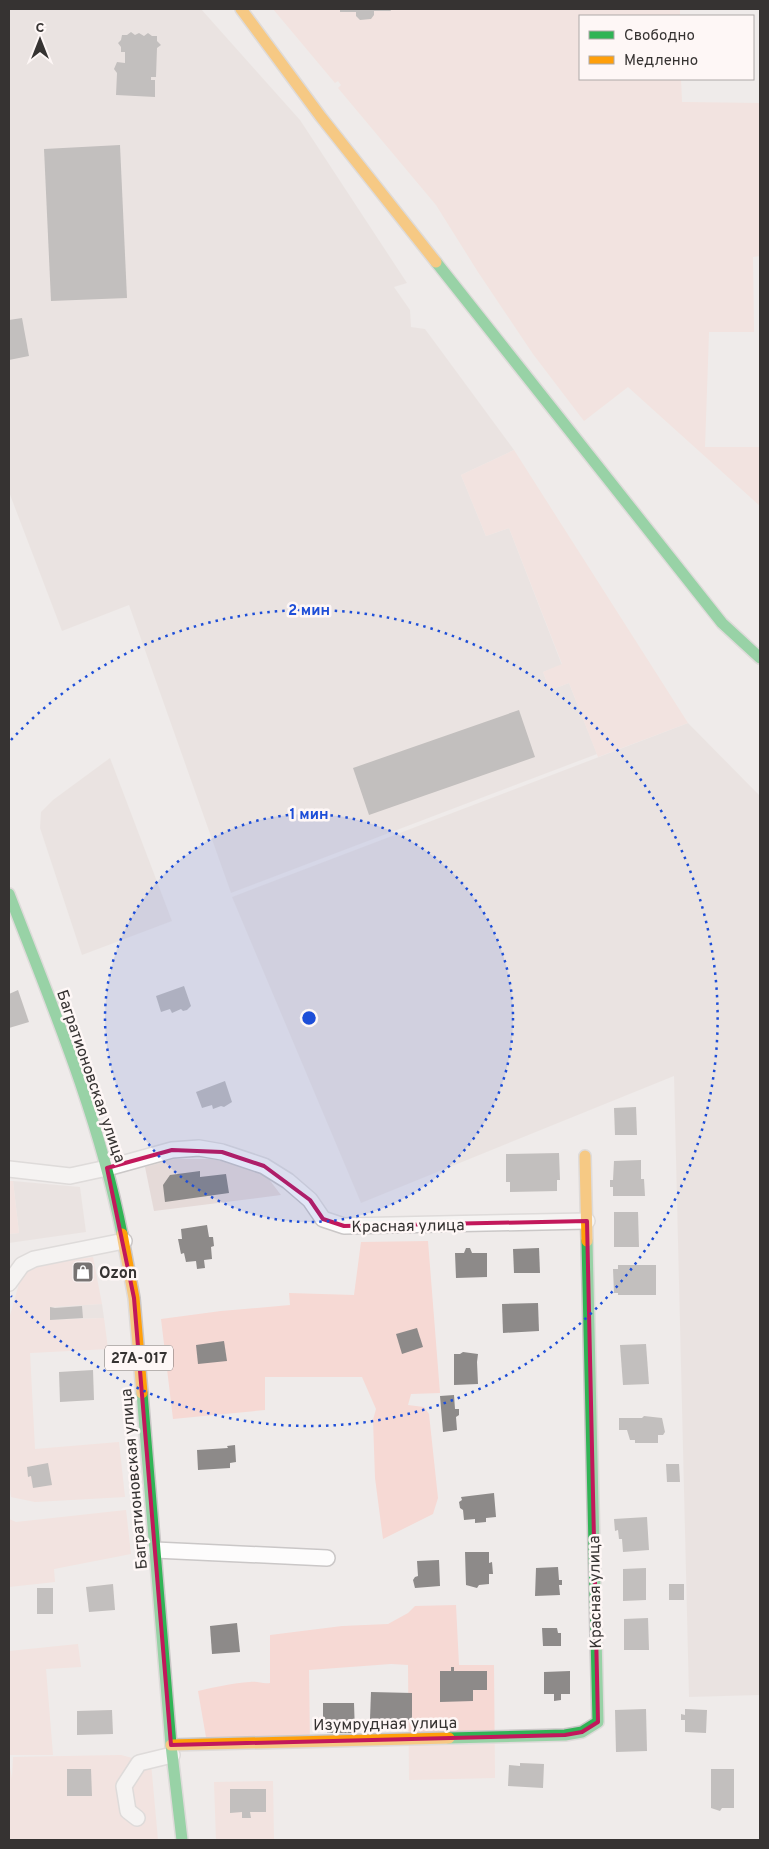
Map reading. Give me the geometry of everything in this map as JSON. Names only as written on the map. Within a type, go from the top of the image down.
[{"type":"street","points":[[241,9],[321,117],[715,616],[760,658]]},
{"type":"street","name":"Багратионовская улица","points":[[9,894],[65,1039],[107,1168],[124,1241],[134,1298],[171,1750],[182,1840]]},
{"type":"street","name":"Красная улица","points":[[9,1169],[70,1176],[172,1150],[199,1148],[222,1152],[264,1166],[288,1181],[310,1200],[323,1219],[344,1226],[587,1222]]},
{"type":"street","name":"Красная улица","points":[[585,1156],[598,1722]]},
{"type":"street","points":[[9,1283],[22,1265],[34,1259],[124,1241]]},
{"type":"street","points":[[155,1550],[327,1558]]},
{"type":"street","name":"Изумрудная улица","points":[[171,1750],[565,1735],[582,1732],[598,1722]]},
{"type":"street","points":[[137,1818],[128,1811],[124,1786],[139,1763],[171,1750]]},
{"type":"highlighted area","points":[[172,1150],[222,1152],[264,1166],[310,1200],[323,1219],[344,1226],[587,1221],[598,1722],[582,1732],[565,1735],[171,1745],[134,1298],[107,1168]]},
{"type":"shaded area","points":[[9,9],[201,9],[300,120],[407,283],[394,287],[410,310],[411,327],[425,329],[514,450],[461,475],[486,536],[509,528],[562,665],[543,672],[550,690],[569,683],[597,754],[231,893],[129,605],[62,631],[9,492]]},
{"type":"shaded area","points":[[273,9],[680,9],[680,15],[579,15],[579,80],[681,80],[682,102],[760,103],[760,256],[753,257],[754,332],[709,332],[705,447],[760,447],[760,506],[628,387],[584,421],[533,354],[436,205],[338,88],[341,85],[338,81],[335,83]]},
{"type":"shaded area","points":[[514,450],[688,723],[598,757],[569,683],[550,690],[543,672],[562,664],[509,528],[486,536],[461,475]]},
{"type":"shaded area","points":[[688,723],[760,796],[760,1695],[689,1697],[674,1076],[361,1203],[232,897]]},
{"type":"shaded area","points":[[110,758],[172,921],[82,955],[40,828],[41,812],[53,800]]},
{"type":"shaded area","points":[[174,1159],[210,1159],[230,1162],[265,1174],[281,1195],[154,1211],[145,1167]]},
{"type":"shaded area","points":[[9,1181],[13,1181],[19,1233],[9,1234]]},
{"type":"shaded area","points":[[13,1181],[80,1187],[86,1232],[9,1243],[9,1234],[19,1233]]},
{"type":"shaded area","points":[[428,1241],[440,1393],[411,1394],[408,1405],[424,1407],[429,1414],[438,1498],[433,1514],[383,1539],[375,1478],[373,1420],[376,1409],[362,1377],[265,1377],[265,1410],[173,1419],[161,1319],[290,1305],[289,1293],[354,1295],[361,1242]]},
{"type":"shaded area","points":[[93,1257],[102,1304],[50,1307],[50,1320],[104,1318],[108,1349],[30,1353],[35,1449],[119,1442],[125,1497],[35,1502],[11,1497],[9,1481],[9,1319],[24,1266]]},
{"type":"shaded area","points":[[102,1304],[104,1318],[50,1320],[50,1307]]},
{"type":"shaded area","points":[[126,1510],[131,1554],[54,1569],[55,1582],[9,1587],[9,1519],[16,1522]]},
{"type":"shaded area","points":[[456,1605],[459,1665],[494,1665],[495,1778],[409,1780],[408,1665],[391,1664],[309,1670],[310,1744],[207,1743],[198,1691],[224,1685],[253,1682],[270,1683],[270,1635],[342,1626],[388,1624],[408,1613],[415,1606]]},
{"type":"shaded area","points":[[78,1644],[81,1667],[46,1669],[53,1755],[9,1755],[9,1651]]},
{"type":"shaded area","points":[[121,1755],[151,1763],[158,1840],[9,1840],[9,1761],[12,1779],[13,1757]]},
{"type":"shaded area","points":[[273,1781],[274,1840],[216,1840],[214,1782]]},
{"type":"building","points":[[340,9],[390,9],[391,11],[374,11],[371,19],[360,20],[356,16],[356,12],[340,12]]},
{"type":"building","points":[[131,32],[135,35],[139,33],[144,36],[148,33],[152,36],[157,36],[157,41],[161,45],[157,48],[156,77],[151,77],[151,80],[155,80],[155,97],[116,95],[117,73],[114,69],[117,62],[125,63],[125,52],[121,52],[121,47],[118,43],[122,35],[127,35]]},
{"type":"building","points":[[120,145],[127,298],[51,301],[44,149]]},
{"type":"building","points":[[22,318],[29,356],[9,360],[9,320]]},
{"type":"building","points":[[519,710],[535,757],[369,815],[353,768]]},
{"type":"building","points":[[184,986],[191,1006],[183,1011],[181,1009],[172,1013],[170,1009],[161,1012],[156,996]]},
{"type":"building","points":[[18,990],[29,1022],[9,1028],[9,994]]},
{"type":"building","points":[[225,1081],[232,1102],[224,1107],[221,1106],[213,1109],[212,1105],[202,1108],[196,1092]]},
{"type":"building","points":[[636,1107],[637,1135],[615,1135],[614,1108]]},
{"type":"building","points":[[559,1153],[560,1180],[557,1180],[557,1191],[510,1192],[510,1182],[506,1182],[506,1154]]},
{"type":"building","points":[[641,1160],[641,1179],[644,1179],[645,1196],[613,1196],[613,1187],[610,1187],[610,1180],[613,1180],[614,1161]]},
{"type":"building","points":[[200,1171],[200,1177],[226,1174],[229,1193],[165,1202],[163,1185],[170,1175]]},
{"type":"building","points":[[614,1212],[638,1212],[639,1247],[614,1247]]},
{"type":"building","points":[[207,1225],[209,1237],[213,1237],[214,1246],[211,1247],[212,1259],[204,1260],[205,1268],[197,1269],[196,1261],[186,1262],[184,1253],[181,1254],[178,1239],[182,1239],[181,1229]]},
{"type":"building","points":[[466,1248],[470,1248],[472,1253],[487,1253],[487,1277],[456,1278],[455,1253],[464,1253]]},
{"type":"building","points":[[539,1248],[540,1273],[514,1273],[513,1249]]},
{"type":"building","points":[[618,1265],[656,1265],[656,1295],[618,1295],[618,1293],[614,1293],[613,1269],[618,1269]]},
{"type":"building","points":[[538,1303],[539,1331],[503,1333],[502,1304]]},
{"type":"building","points":[[82,1306],[83,1318],[50,1320],[50,1307]]},
{"type":"building","points":[[417,1328],[423,1347],[402,1354],[396,1334]]},
{"type":"building","points":[[224,1341],[227,1361],[198,1364],[196,1345]]},
{"type":"building","points":[[646,1344],[649,1384],[623,1385],[620,1345]]},
{"type":"building","points":[[463,1352],[478,1354],[478,1384],[454,1385],[454,1354]]},
{"type":"building","points":[[93,1370],[94,1400],[60,1402],[59,1372]]},
{"type":"building","points":[[454,1395],[455,1409],[459,1409],[459,1415],[456,1417],[457,1430],[443,1432],[440,1396]]},
{"type":"building","points":[[644,1416],[662,1418],[665,1432],[663,1435],[658,1435],[658,1443],[635,1443],[635,1440],[630,1440],[627,1430],[619,1430],[619,1418],[642,1418]]},
{"type":"building","points":[[235,1445],[236,1462],[230,1463],[230,1468],[198,1470],[197,1450],[228,1448],[227,1446]]},
{"type":"building","points":[[48,1463],[52,1485],[33,1488],[31,1476],[28,1477],[27,1467]]},
{"type":"building","points":[[666,1464],[679,1464],[680,1482],[667,1482]]},
{"type":"building","points":[[494,1493],[496,1517],[486,1518],[486,1522],[475,1523],[475,1519],[464,1520],[463,1510],[460,1508],[459,1502],[462,1500],[461,1497]]},
{"type":"building","points":[[647,1517],[649,1550],[623,1552],[622,1539],[619,1539],[618,1530],[615,1531],[614,1519]]},
{"type":"building","points":[[465,1552],[489,1552],[489,1563],[492,1562],[493,1574],[489,1574],[489,1584],[479,1585],[477,1588],[466,1585]]},
{"type":"building","points":[[439,1560],[440,1586],[415,1588],[413,1580],[418,1576],[417,1561]]},
{"type":"building","points":[[558,1567],[559,1580],[562,1580],[562,1585],[559,1585],[560,1595],[535,1596],[536,1568]]},
{"type":"building","points":[[646,1568],[646,1600],[623,1601],[623,1569]]},
{"type":"building","points":[[113,1584],[115,1610],[89,1612],[86,1587]]},
{"type":"building","points":[[669,1584],[684,1584],[684,1600],[669,1600]]},
{"type":"building","points":[[37,1588],[53,1588],[53,1614],[37,1614]]},
{"type":"building","points":[[648,1618],[649,1650],[624,1650],[624,1619]]},
{"type":"building","points":[[237,1623],[240,1652],[212,1654],[210,1626]]},
{"type":"building","points":[[542,1628],[557,1628],[558,1633],[561,1633],[561,1646],[543,1646]]},
{"type":"building","points":[[451,1667],[454,1667],[454,1671],[487,1671],[487,1690],[473,1690],[473,1701],[440,1702],[440,1671],[451,1671]]},
{"type":"building","points":[[570,1671],[570,1694],[561,1694],[561,1700],[554,1701],[554,1694],[544,1694],[544,1672]]},
{"type":"building","points":[[371,1692],[412,1693],[412,1720],[370,1719]]},
{"type":"building","points":[[323,1703],[354,1703],[355,1733],[327,1733],[327,1727],[323,1727]]},
{"type":"building","points":[[646,1709],[647,1751],[616,1752],[615,1710]]},
{"type":"building","points":[[685,1709],[707,1710],[706,1733],[685,1732],[685,1720],[681,1720],[681,1714],[685,1715]]},
{"type":"building","points":[[112,1710],[113,1734],[77,1735],[77,1711]]},
{"type":"building","points":[[520,1763],[544,1764],[543,1788],[508,1786],[509,1765],[520,1766]]},
{"type":"building","points":[[67,1769],[91,1769],[92,1796],[67,1796]]},
{"type":"building","points":[[711,1769],[734,1769],[734,1808],[722,1808],[720,1811],[711,1808]]},
{"type":"building","points":[[230,1789],[266,1789],[266,1812],[250,1812],[251,1818],[242,1818],[242,1812],[230,1813]]},
{"type":"traffic: fast","points":[[436,262],[722,623],[760,658]]},
{"type":"traffic: fast","points":[[9,894],[58,1020],[87,1104],[101,1147],[122,1234]]},
{"type":"traffic: fast","points":[[449,1738],[565,1735],[582,1732],[598,1722],[587,1241]]},
{"type":"traffic: fast","points":[[142,1393],[171,1745],[182,1840]]},
{"type":"traffic: slow","points":[[241,9],[321,117],[436,262]]},
{"type":"traffic: slow","points":[[585,1156],[587,1241]]},
{"type":"traffic: slow","points":[[122,1234],[134,1298],[142,1393]]},
{"type":"traffic: slow","points":[[171,1745],[449,1738]]},
{"type":"place","name":"Ozon","points":[[83,1272]]}]
